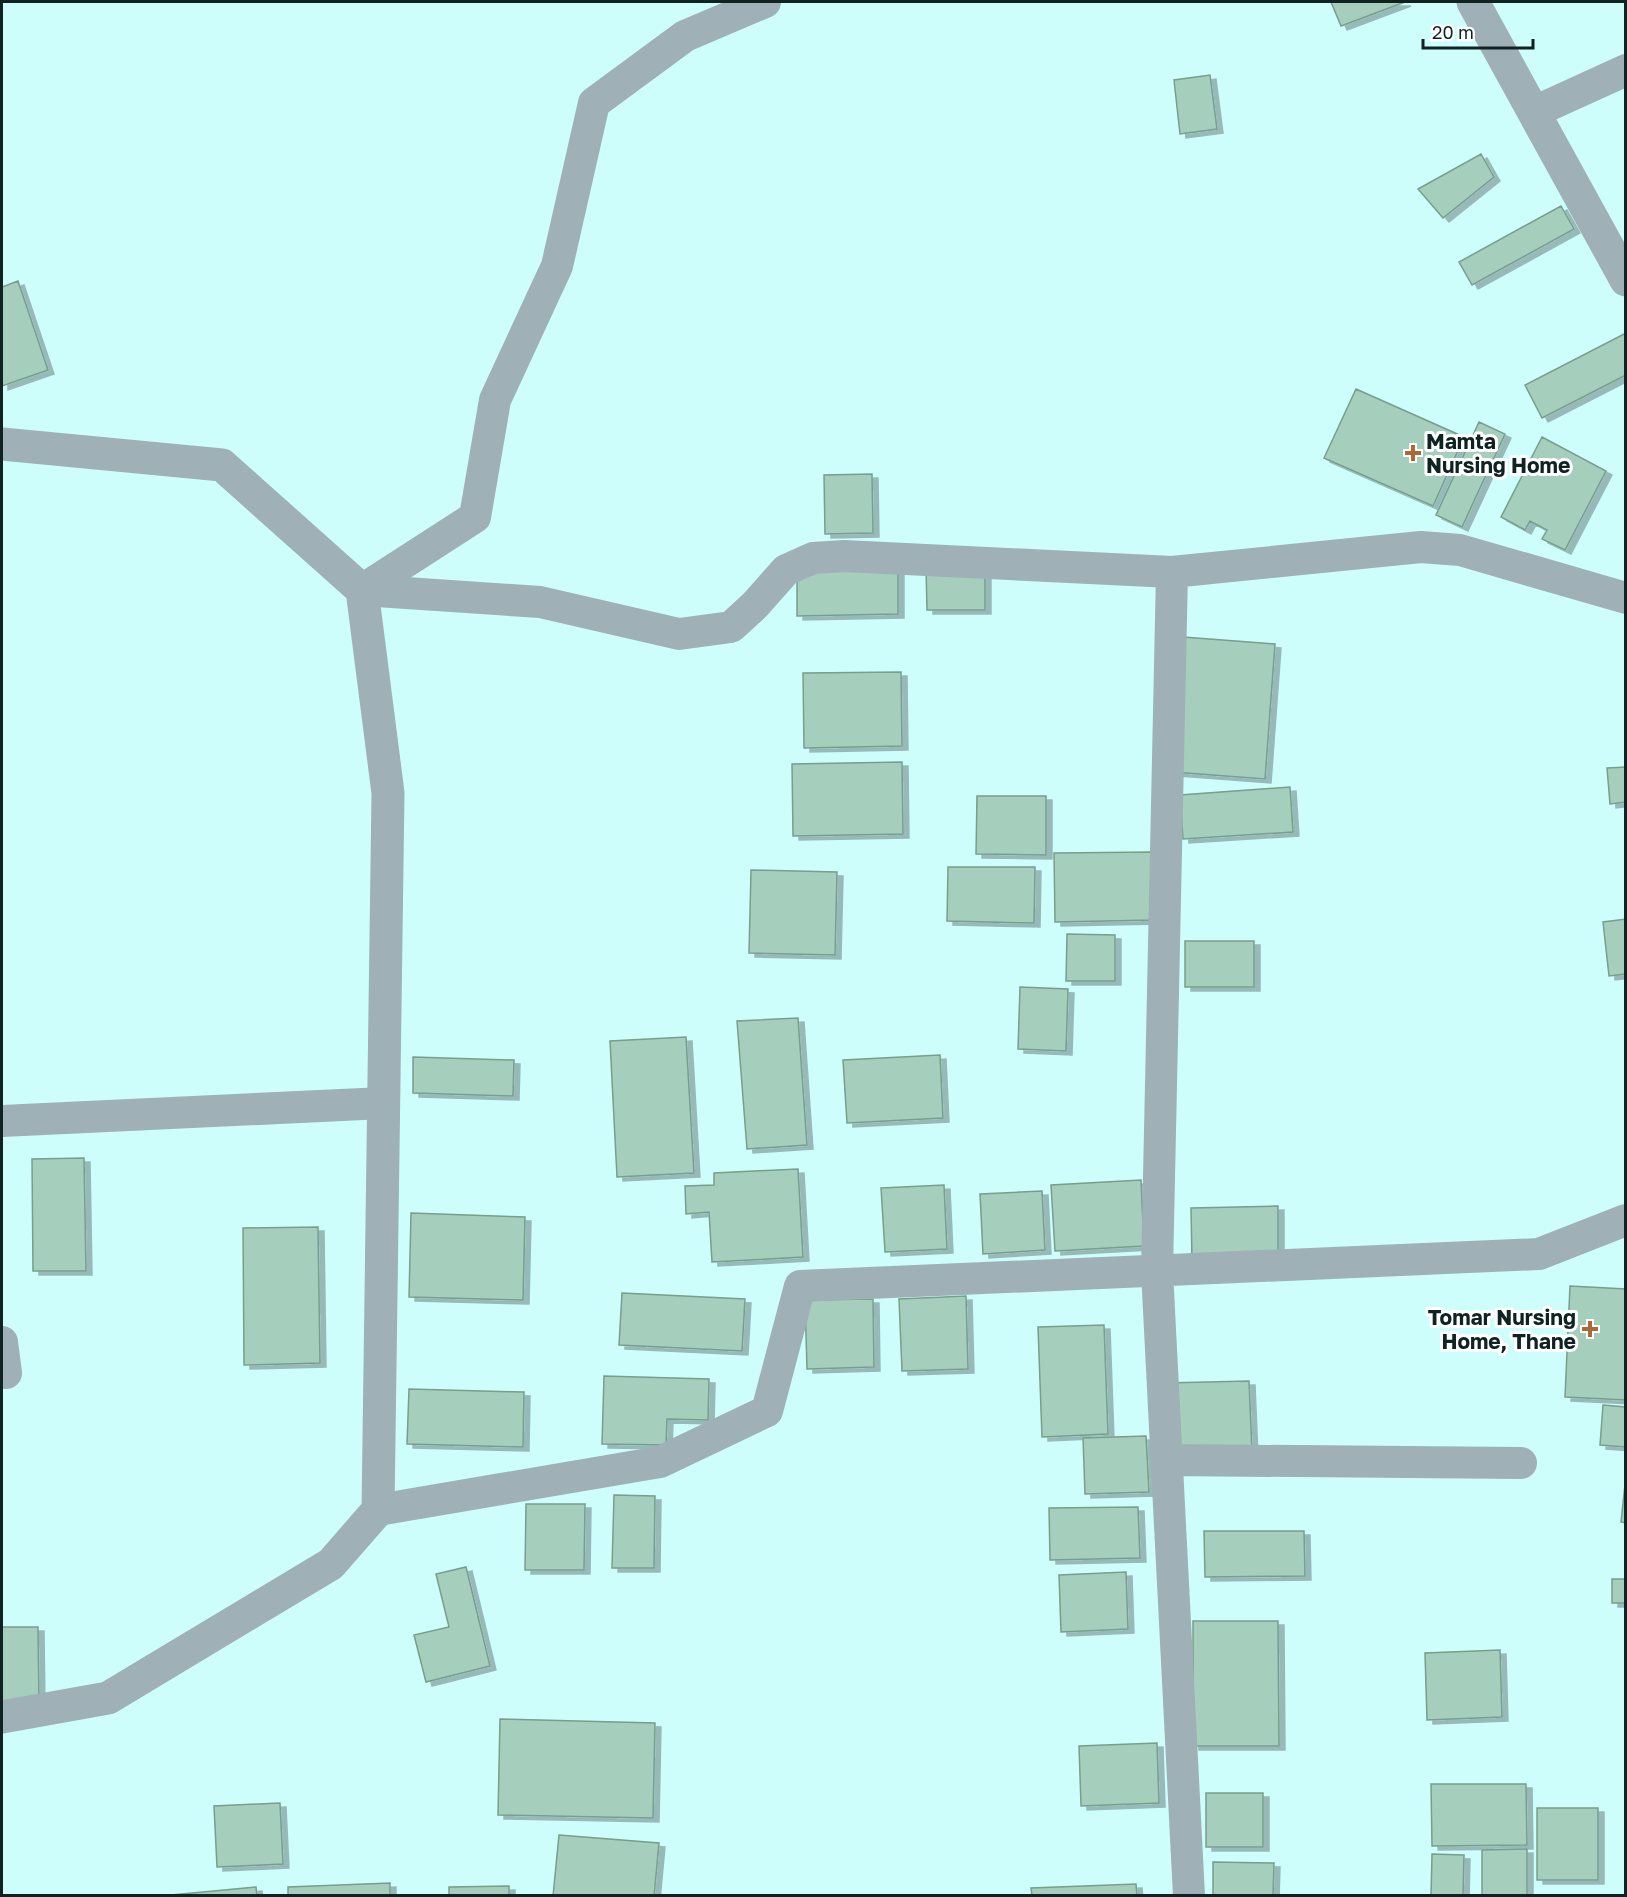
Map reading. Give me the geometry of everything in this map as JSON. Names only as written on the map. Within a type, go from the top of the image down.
[{"type":"street","points":[[362,590],[475,517],[495,400],[556,266],[594,103],[685,36],[765,2]]},
{"type":"street","points":[[1473,2],[1626,280]]},
{"type":"street","points":[[1534,112],[1626,70]]},
{"type":"street","points":[[2,444],[222,465],[362,590],[540,602],[679,634],[730,627],[755,605],[786,570],[813,558],[844,556],[1172,572],[1421,546],[1460,550],[1626,598]]},
{"type":"street","points":[[1172,572],[1157,1271],[1189,1896]]},
{"type":"street","points":[[362,590],[388,793],[378,1510]]},
{"type":"street","points":[[2,1121],[384,1103]]},
{"type":"street","points":[[2,1718],[108,1698],[331,1564],[378,1510],[660,1462],[767,1411],[800,1286],[1539,1254],[1626,1220]]},
{"type":"street","points":[[2,1342],[6,1372]]},
{"type":"street","points":[[1167,1460],[1521,1463]]},
{"type":"building","points":[[1331,2],[1405,2],[1341,26]]},
{"type":"building","points":[[1210,75],[1217,129],[1180,134],[1174,80]]},
{"type":"building","points":[[1481,154],[1494,177],[1443,218],[1418,189]]},
{"type":"building","points":[[1561,206],[1574,229],[1472,285],[1459,262]]},
{"type":"building","points":[[18,281],[48,370],[2,386],[2,287]]},
{"type":"building","points":[[1626,333],[1626,375],[1542,418],[1525,385]]},
{"type":"building","points":[[1356,389],[1464,437],[1433,506],[1324,458]]},
{"type":"building","points":[[1479,422],[1505,434],[1462,527],[1436,515]]},
{"type":"building","points":[[1542,437],[1606,471],[1565,550],[1542,539],[1547,530],[1530,521],[1525,530],[1501,517]]},
{"type":"building","points":[[872,474],[873,533],[825,534],[824,475]]},
{"type":"building","points":[[985,567],[985,610],[927,610],[926,568]]},
{"type":"building","points":[[898,570],[898,614],[797,616],[797,571]]},
{"type":"building","points":[[1183,637],[1275,644],[1265,779],[1173,772]]},
{"type":"building","points":[[901,672],[902,746],[804,748],[803,673]]},
{"type":"building","points":[[902,762],[903,834],[793,836],[792,764]]},
{"type":"building","points":[[1626,767],[1626,802],[1610,804],[1607,768]]},
{"type":"building","points":[[1290,787],[1293,832],[1183,839],[1180,795]]},
{"type":"building","points":[[977,796],[1046,796],[1046,855],[976,854]]},
{"type":"building","points":[[1153,852],[1154,920],[1055,922],[1054,853]]},
{"type":"building","points":[[948,867],[1035,867],[1034,923],[947,921]]},
{"type":"building","points":[[751,870],[837,872],[835,955],[749,953]]},
{"type":"building","points":[[1626,919],[1626,974],[1609,976],[1603,922]]},
{"type":"building","points":[[1067,934],[1115,935],[1115,981],[1066,981]]},
{"type":"building","points":[[1185,941],[1254,941],[1254,987],[1185,987]]},
{"type":"building","points":[[1020,987],[1068,989],[1066,1051],[1018,1049]]},
{"type":"building","points":[[798,1018],[807,1145],[747,1149],[737,1021]]},
{"type":"building","points":[[686,1037],[694,1173],[617,1177],[610,1041]]},
{"type":"building","points":[[940,1055],[943,1118],[847,1123],[843,1060]]},
{"type":"building","points":[[413,1057],[514,1060],[513,1096],[413,1093]]},
{"type":"building","points":[[84,1158],[86,1271],[33,1271],[32,1159]]},
{"type":"building","points":[[798,1169],[803,1257],[712,1262],[709,1212],[686,1214],[685,1186],[714,1185],[714,1173]]},
{"type":"building","points":[[1141,1180],[1144,1246],[1055,1251],[1051,1185]]},
{"type":"building","points":[[944,1185],[947,1249],[885,1252],[881,1188]]},
{"type":"building","points":[[1042,1191],[1045,1250],[983,1254],[980,1194]]},
{"type":"building","points":[[1278,1206],[1278,1260],[1192,1261],[1191,1208]]},
{"type":"building","points":[[411,1213],[525,1217],[523,1300],[409,1297]]},
{"type":"building","points":[[318,1227],[320,1363],[244,1365],[243,1228]]},
{"type":"building","points":[[1570,1286],[1626,1289],[1626,1400],[1565,1397]]},
{"type":"building","points":[[622,1293],[745,1299],[742,1351],[619,1345]]},
{"type":"building","points":[[966,1296],[968,1369],[902,1371],[899,1299]]},
{"type":"building","points":[[873,1299],[874,1367],[807,1369],[805,1300]]},
{"type":"building","points":[[1104,1325],[1108,1434],[1042,1437],[1038,1327]]},
{"type":"building","points":[[604,1376],[709,1379],[708,1420],[667,1419],[666,1445],[602,1444]]},
{"type":"building","points":[[1249,1381],[1252,1452],[1168,1455],[1165,1383]]},
{"type":"building","points":[[409,1389],[524,1392],[523,1447],[407,1444]]},
{"type":"building","points":[[1603,1405],[1626,1407],[1626,1447],[1600,1445]]},
{"type":"building","points":[[1146,1436],[1149,1492],[1085,1494],[1083,1438]]},
{"type":"building","points":[[1626,1475],[1626,1523],[1621,1522]]},
{"type":"building","points":[[614,1495],[655,1496],[654,1568],[612,1568]]},
{"type":"building","points":[[526,1504],[585,1504],[584,1570],[525,1570]]},
{"type":"building","points":[[1138,1507],[1140,1558],[1050,1560],[1049,1508]]},
{"type":"building","points":[[1204,1531],[1304,1531],[1305,1576],[1205,1577]]},
{"type":"building","points":[[466,1567],[490,1666],[426,1682],[414,1635],[449,1627],[436,1574]]},
{"type":"building","points":[[1126,1572],[1128,1629],[1061,1632],[1059,1575]]},
{"type":"building","points":[[1612,1579],[1626,1579],[1626,1603],[1612,1603]]},
{"type":"building","points":[[1193,1621],[1278,1621],[1279,1746],[1193,1746]]},
{"type":"building","points":[[2,1627],[38,1627],[39,1703],[2,1704]]},
{"type":"building","points":[[1500,1650],[1502,1717],[1427,1720],[1425,1653]]},
{"type":"building","points":[[500,1719],[655,1723],[653,1818],[498,1815]]},
{"type":"building","points":[[1157,1743],[1159,1803],[1081,1806],[1079,1746]]},
{"type":"building","points":[[1431,1784],[1526,1784],[1527,1845],[1432,1846]]},
{"type":"building","points":[[1206,1793],[1263,1793],[1263,1847],[1206,1847]]},
{"type":"building","points":[[280,1803],[283,1864],[217,1867],[214,1806]]},
{"type":"building","points":[[1537,1808],[1598,1808],[1598,1880],[1537,1880]]},
{"type":"building","points":[[559,1835],[659,1843],[654,1896],[553,1896]]},
{"type":"building","points":[[1527,1849],[1527,1896],[1482,1896],[1482,1850]]},
{"type":"building","points":[[1432,1854],[1464,1855],[1463,1896],[1431,1896]]},
{"type":"building","points":[[1213,1862],[1274,1863],[1273,1896],[1213,1896]]},
{"type":"building","points":[[390,1883],[390,1896],[288,1896],[288,1887]]},
{"type":"building","points":[[1136,1884],[1137,1896],[1032,1896],[1031,1888]]},
{"type":"building","points":[[509,1886],[509,1896],[449,1896],[449,1887]]},
{"type":"building","points":[[256,1887],[257,1896],[160,1896]]},
{"type":"place","name":"Mamta Nursing Home","points":[[1413,453]]},
{"type":"place","name":"Tomar Nursing Home, Thane","points":[[1590,1329]]}]
